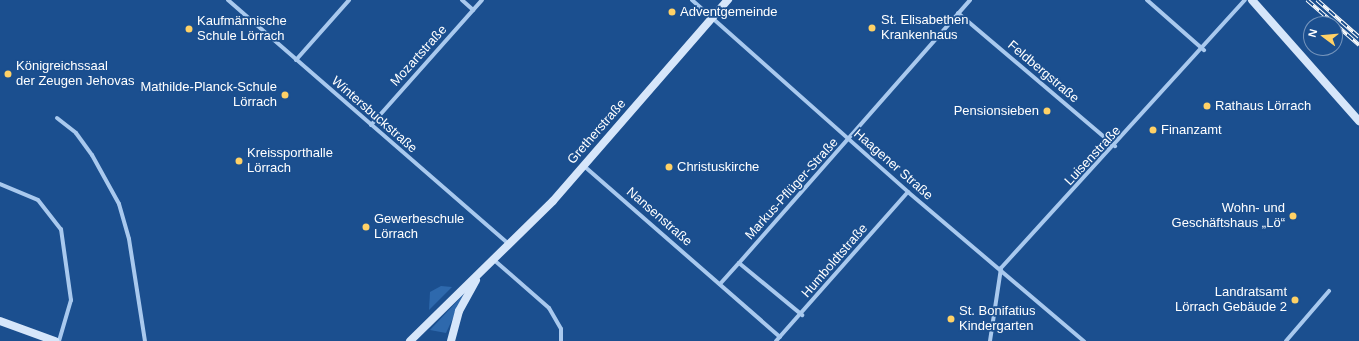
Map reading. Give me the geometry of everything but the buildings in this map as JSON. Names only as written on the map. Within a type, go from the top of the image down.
[{"type":"main road","name":"Gretherstraße","points":[[410,341],[479,276],[584,166],[728,0]]},
{"type":"main road","points":[[1252,0],[1359,120]]},
{"type":"main road","name":"Gretherstraße","points":[[451,341],[460,311],[479,276]]},
{"type":"main road","points":[[0,320],[55,341]]},
{"type":"street","name":"Wintersbuckstraße","points":[[228,0],[509,244]]},
{"type":"street","points":[[296,60],[349,0]]},
{"type":"street","points":[[462,0],[473,10]]},
{"type":"street","name":"Mozartstraße","points":[[371,125],[482,0]]},
{"type":"street","name":"Haagener Straße","points":[[692,0],[908,192],[1001,268],[1084,341]]},
{"type":"street","name":"Markus-Pflüger-Straße","points":[[739,263],[849,140],[970,0]]},
{"type":"street","points":[[1147,0],[1204,50]]},
{"type":"street","name":"Luisenstraße","points":[[1001,268],[1204,50],[1246,0]]},
{"type":"street","name":"Feldbergstraße","points":[[958,13],[1115,146]]},
{"type":"street","points":[[57,118],[76,133],[108,180],[122,214],[145,341]]},
{"type":"street","name":"Nansenstraße","points":[[584,166],[780,337]]},
{"type":"street","points":[[0,184],[38,200],[60,229],[71,300],[59,341]]},
{"type":"street","name":"Humboldtstraße","points":[[776,341],[802,315],[908,192]]},
{"type":"street","points":[[494,260],[549,308],[561,329],[562,341]]},
{"type":"street","points":[[720,284],[739,263],[802,315]]},
{"type":"street","points":[[990,341],[1001,268]]},
{"type":"street","points":[[1286,341],[1329,291]]},
{"type":"shaded area","points":[[441,286],[452,287],[429,310],[430,292]]},
{"type":"shaded area","points":[[464,294],[446,333],[430,330]]},
{"type":"railway","points":[[1307,0],[1326,16]]},
{"type":"railway","points":[[1317,0],[1359,37]]},
{"type":"railway","points":[[1343,31],[1359,45]]},
{"type":"place","name":"Adventgemeinde","points":[[672,12]]},
{"type":"place","name":"St. Elisabethen Krankenhaus","points":[[872,28]]},
{"type":"place","name":"Kaufmännische Schule Lörrach","points":[[189,29]]},
{"type":"place","name":"Königreichssaal der Zeugen Jehovas","points":[[8,74]]},
{"type":"place","name":"Mathilde-Planck-Schule Lörrach","points":[[285,95]]},
{"type":"place","name":"Rathaus Lörrach","points":[[1207,106]]},
{"type":"place","name":"Pensionsieben","points":[[1047,111]]},
{"type":"place","name":"Finanzamt","points":[[1153,130]]},
{"type":"place","name":"Kreissporthalle Lörrach","points":[[239,161]]},
{"type":"place","name":"Christuskirche","points":[[669,167]]},
{"type":"place","name":"Wohn- und Geschäftshaus „Lö“","points":[[1293,216]]},
{"type":"place","name":"Gewerbeschule Lörrach","points":[[366,227]]},
{"type":"place","name":"Landratsamt Lörrach Gebäude 2","points":[[1295,300]]},
{"type":"place","name":"St. Bonifatius Kindergarten","points":[[951,319]]}]
